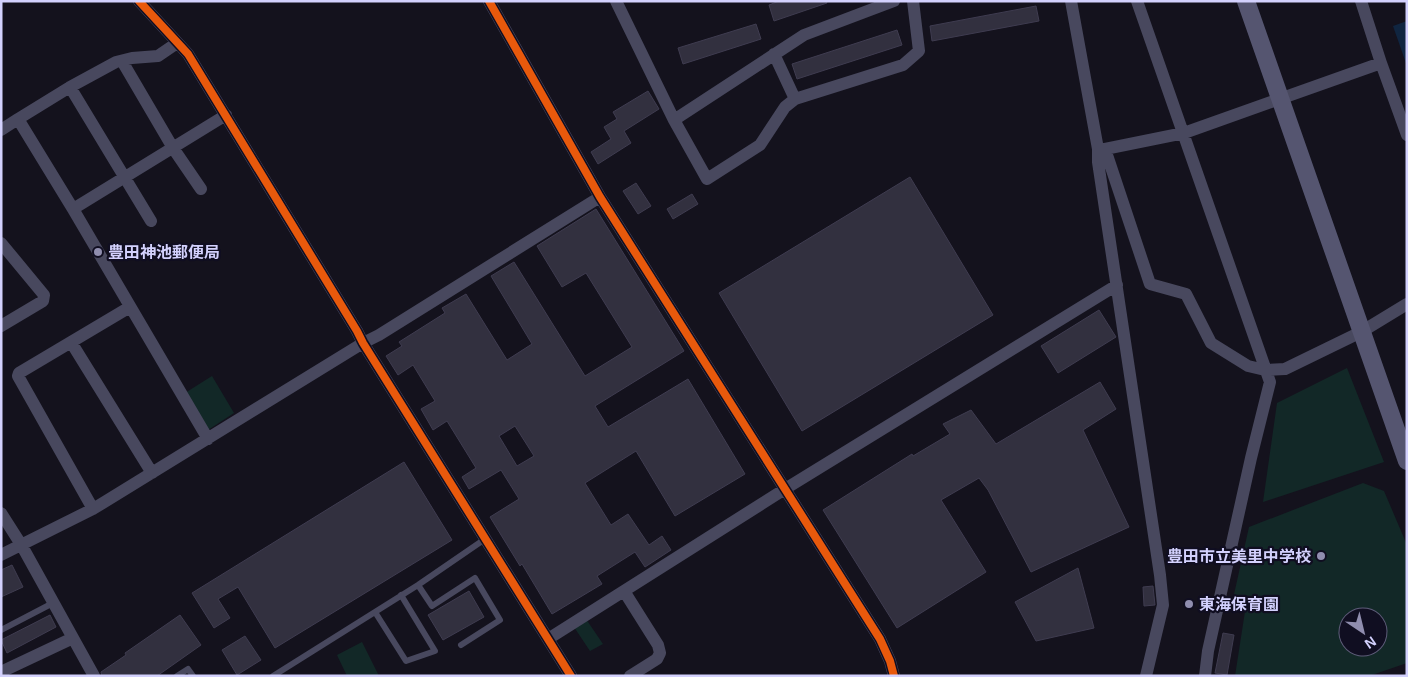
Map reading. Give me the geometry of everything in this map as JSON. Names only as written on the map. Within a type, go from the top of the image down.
[{"type":"street","points":[[139,1],[188,54],[357,330],[363,343],[572,676]]},
{"type":"street","points":[[489,1],[600,197],[880,639],[890,661],[894,676]]},
{"type":"street","points":[[616,1],[674,120],[707,179],[760,146],[785,107],[795,99],[903,65],[911,59],[919,51],[913,1]]},
{"type":"street","points":[[674,120],[804,35],[894,1]]},
{"type":"street","points":[[1070,1],[1101,149],[1150,284],[1186,294],[1211,343],[1248,366],[1265,370],[1285,369],[1361,332],[1407,304]]},
{"type":"street","points":[[1137,1],[1270,382],[1208,651],[1205,676]]},
{"type":"street","points":[[1246,1],[1407,462]]},
{"type":"street","points":[[1361,1],[1407,135]]},
{"type":"street","points":[[1,130],[70,87],[116,62],[158,56],[178,43]]},
{"type":"street","points":[[774,54],[795,99]]},
{"type":"street","points":[[122,61],[173,148],[201,189]]},
{"type":"street","points":[[1101,149],[1184,133],[1381,63]]},
{"type":"street","points":[[70,87],[151,221]]},
{"type":"street","points":[[73,209],[226,115]]},
{"type":"street","points":[[18,119],[208,439]]},
{"type":"street","points":[[1101,149],[1098,162],[1159,565],[1163,605],[1146,676]]},
{"type":"street","points":[[1,555],[93,509],[379,335],[600,197]]},
{"type":"street","points":[[1,243],[44,295],[43,301],[1,326]]},
{"type":"street","points":[[548,638],[785,489],[1117,285]]},
{"type":"street","points":[[93,509],[18,376],[19,373],[130,307]]},
{"type":"street","points":[[72,342],[152,473]]},
{"type":"street","points":[[1,513],[22,546],[94,676]]},
{"type":"street","points":[[624,591],[658,645],[660,653],[657,659],[630,676]]},
{"type":"street","points":[[1,672],[73,638]]},
{"type":"lane","points":[[273,676],[418,585],[485,539]]},
{"type":"lane","points":[[418,585],[432,606],[475,578],[500,620],[461,645]]},
{"type":"lane","points":[[375,612],[406,661],[435,651],[402,595]]},
{"type":"lane","points":[[1,630],[54,603]]},
{"type":"lane","points":[[177,676],[188,668],[193,676]]},
{"type":"green space","points":[[1347,368],[1384,462],[1263,502],[1277,403]]},
{"type":"green space","points":[[212,376],[234,413],[208,430],[185,393]]},
{"type":"green space","points":[[1363,483],[1384,491],[1407,545],[1407,663],[1369,676],[1235,676],[1246,605],[1233,599],[1249,527]]},
{"type":"green space","points":[[586,619],[603,644],[590,651],[574,627]]},
{"type":"green space","points":[[362,642],[379,676],[347,676],[337,655]]},
{"type":"water","points":[[1407,21],[1407,66],[1393,26]]},
{"type":"building","points":[[779,1],[826,1],[827,3],[774,21],[769,5]]},
{"type":"building","points":[[1036,6],[1039,21],[932,41],[930,26]]},
{"type":"building","points":[[756,24],[761,39],[683,64],[678,48]]},
{"type":"building","points":[[897,30],[902,45],[797,79],[792,64]]},
{"type":"building","points":[[648,91],[659,109],[624,131],[631,143],[598,164],[591,152],[611,139],[604,127],[617,119],[613,112]]},
{"type":"building","points":[[910,177],[993,315],[802,431],[719,293]]},
{"type":"building","points":[[636,183],[651,206],[638,214],[623,191]]},
{"type":"building","points":[[692,194],[698,204],[673,219],[667,209]]},
{"type":"building","points":[[596,209],[684,351],[595,406],[608,427],[688,379],[745,474],[675,516],[636,451],[585,483],[611,525],[628,514],[649,545],[662,536],[671,550],[645,567],[635,552],[597,576],[602,584],[552,614],[522,564],[520,566],[490,517],[519,499],[501,470],[469,489],[462,477],[476,468],[447,421],[433,430],[421,409],[435,401],[413,365],[398,375],[386,356],[402,346],[399,342],[445,313],[442,308],[466,294],[507,360],[532,344],[491,276],[514,262],[585,376],[632,347],[586,273],[562,287],[537,246]],"holes":[[[515,426],[534,456],[517,466],[499,436]]]},
{"type":"building","points":[[1099,310],[1116,337],[1058,373],[1041,346]]},
{"type":"building","points":[[1100,382],[1116,409],[1083,430],[1129,527],[1031,572],[988,490],[979,478],[941,500],[986,572],[897,628],[823,510],[912,454],[913,456],[950,434],[943,424],[971,410],[996,444]]},
{"type":"building","points":[[404,462],[452,540],[275,648],[238,587],[218,599],[230,618],[214,628],[192,593]]},
{"type":"building","points":[[12,565],[23,587],[1,597],[1,570]]},
{"type":"building","points":[[1078,568],[1094,628],[1036,641],[1015,602]]},
{"type":"building","points":[[1153,586],[1155,605],[1144,606],[1143,587]]},
{"type":"building","points":[[469,591],[484,617],[443,640],[428,615]]},
{"type":"building","points":[[50,615],[56,627],[7,653],[1,640]]},
{"type":"building","points":[[180,615],[201,645],[157,676],[102,676],[101,672],[126,655],[125,653]]},
{"type":"building","points":[[1223,633],[1234,635],[1227,675],[1215,673]]},
{"type":"building","points":[[245,636],[261,660],[237,675],[222,650]]},
{"type":"cycle path","points":[[139,1],[188,54],[363,343],[571,676]]},
{"type":"cycle path","points":[[489,1],[600,197],[880,639],[890,661],[894,676]]},
{"type":"place","name":"豊田神池郵便局","points":[[98,252]]},
{"type":"place","name":"豊田市立美里中学校","points":[[1321,556]]},
{"type":"place","name":"東海保育園","points":[[1189,604]]}]
